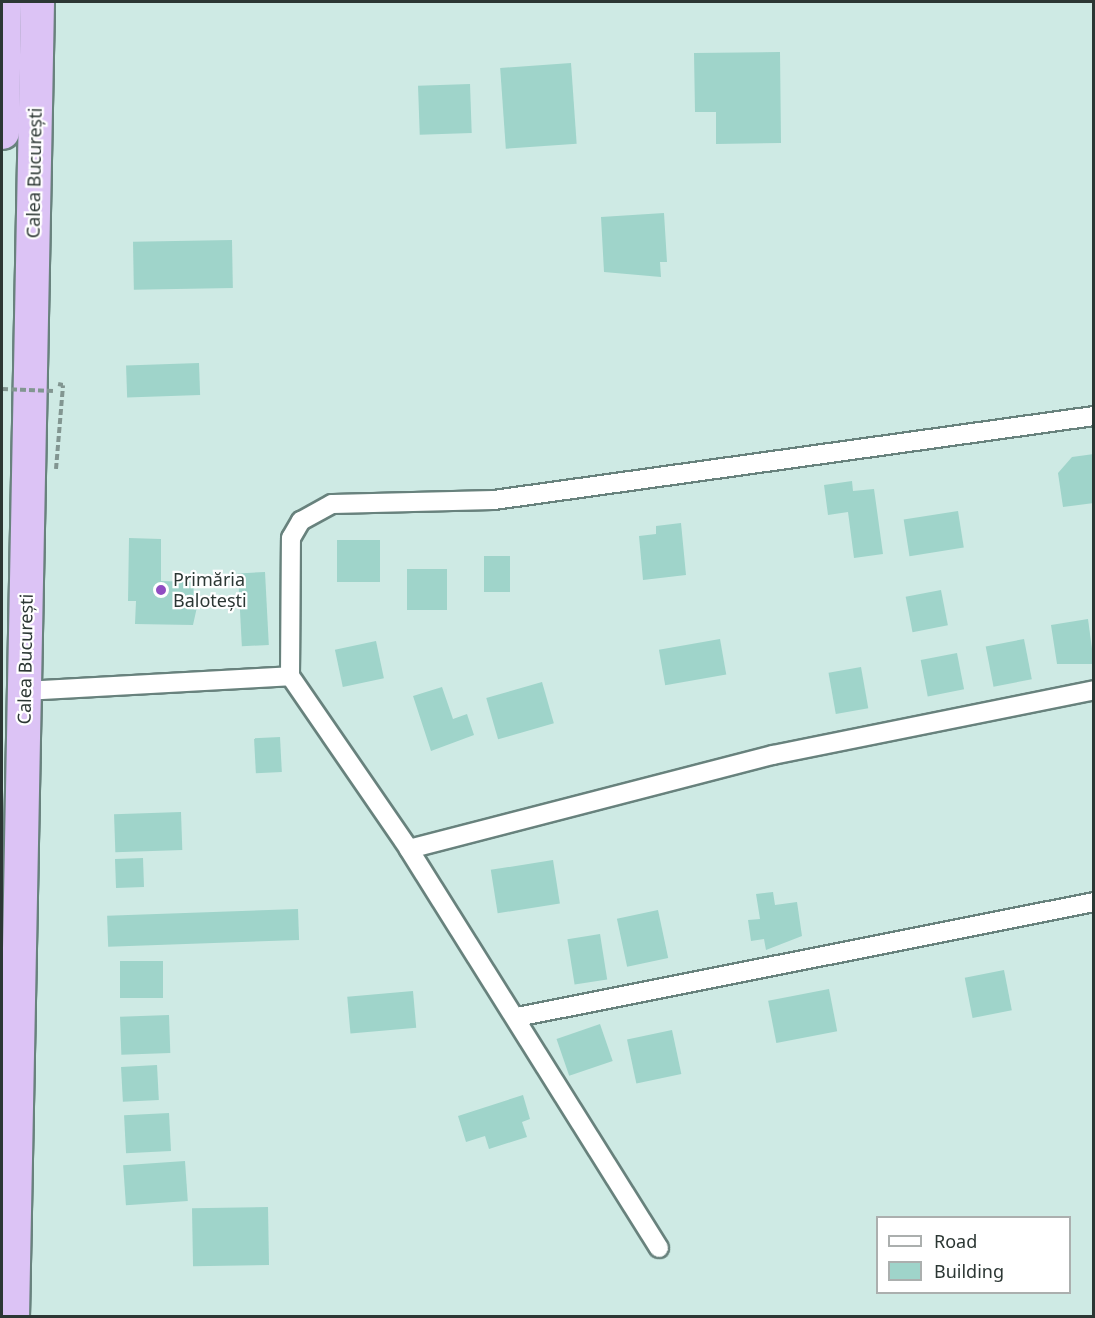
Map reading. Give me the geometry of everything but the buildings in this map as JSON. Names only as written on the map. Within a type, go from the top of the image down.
[{"type":"highway","name":"Calea București","points":[[2,132],[4,2]]},
{"type":"highway","name":"Calea București","points":[[12,1317],[37,2]]},
{"type":"street","points":[[659,1248],[517,1017],[409,849],[290,676],[291,538],[300,520],[332,504],[494,500],[1094,416]]},
{"type":"street","points":[[24,691],[290,676]]},
{"type":"street","points":[[409,849],[772,755],[1094,690]]},
{"type":"street","points":[[517,1017],[1094,902]]},
{"type":"path","points":[[2,389],[54,391]]},
{"type":"place","name":"Primăria Balotești","points":[[161,590]]}]
